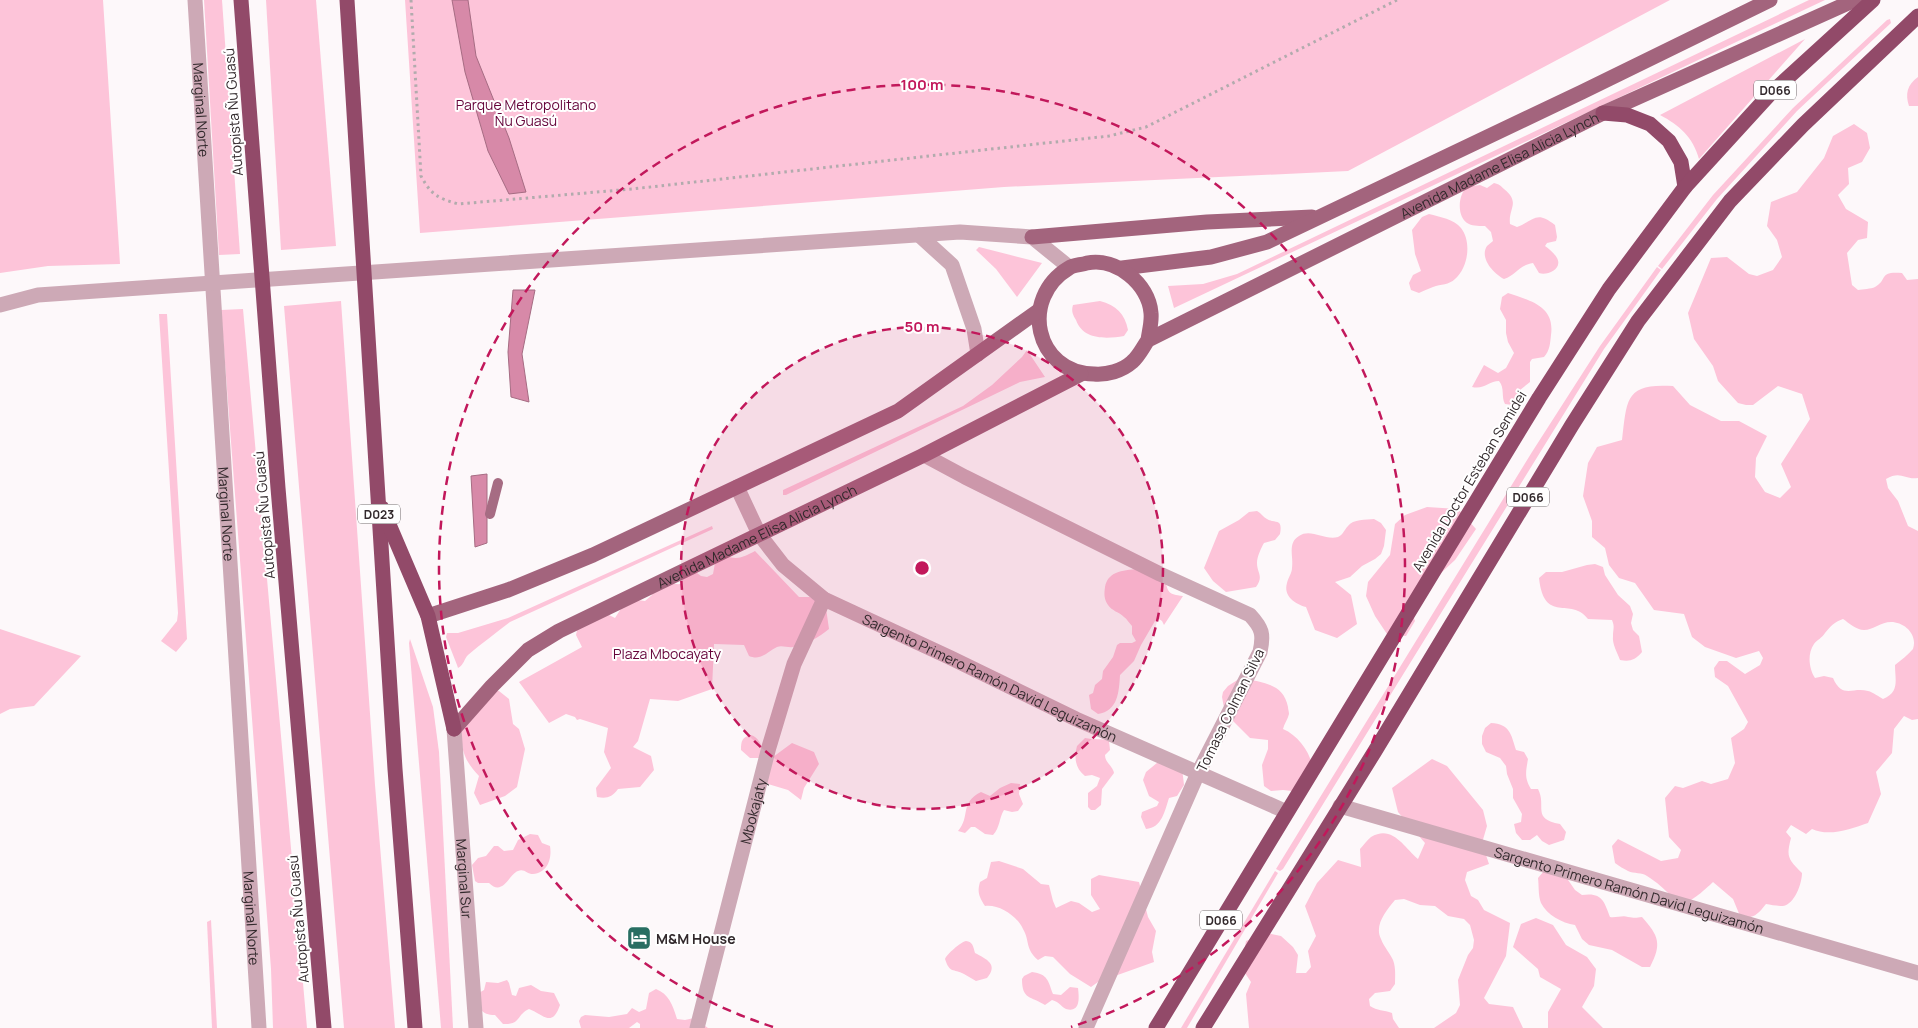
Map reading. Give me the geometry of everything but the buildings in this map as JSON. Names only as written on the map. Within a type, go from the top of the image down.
[{"type":"highway","name":"Autopista Ñu Guasú","points":[[241,0],[278,488],[324,1028]]},
{"type":"highway","name":"D023","points":[[347,0],[395,769],[415,1028]]},
{"type":"highway","name":"Avenida Doctor Esteban Semidei","points":[[1156,1028],[1519,432],[1609,289],[1685,187],[1770,94],[1873,0]]},
{"type":"highway","name":"D066","points":[[1203,1028],[1572,425],[1638,321],[1730,201],[1803,125],[1917,18]]},
{"type":"highway","points":[[1602,113],[1627,115],[1650,124],[1669,141],[1681,162],[1685,187]]},
{"type":"highway","points":[[378,497],[428,616],[454,729]]},
{"type":"main road","name":"Avenida Madame Elisa Alicia Lynch","points":[[1081,374],[1056,361],[1041,338],[1038,311],[1048,285],[1070,267],[1096,261],[1122,268],[1220,255],[1266,242],[1770,0]]},
{"type":"main road","name":"Avenida Madame Elisa Alicia Lynch","points":[[454,729],[492,686],[528,650],[559,631],[924,455],[1081,374],[1108,374],[1132,362],[1148,340],[1602,113],[1855,0]]},
{"type":"main road","points":[[1032,237],[1208,222],[1321,216]]},
{"type":"main road","name":"Avenida Madame Elisa Alicia Lynch","points":[[1122,268],[1142,287],[1151,313],[1148,340]]},
{"type":"main road","points":[[428,616],[508,590],[568,565],[898,411],[1038,311]]},
{"type":"street","name":"Marginal Norte","points":[[195,0],[259,1028]]},
{"type":"street","points":[[0,305],[38,295],[960,232],[1032,237],[1070,267]]},
{"type":"street","points":[[919,235],[952,266],[974,329],[978,354]]},
{"type":"street","name":"Tomasa Colman Silva","points":[[924,455],[1160,574],[1250,615],[1260,626],[1263,640],[1260,652],[1198,773],[1086,1028]]},
{"type":"street","name":"Sargento Primero Ramón David Leguizamón","points":[[737,487],[759,534],[783,565],[824,599],[1076,719],[1287,812]]},
{"type":"street","name":"Mbokajaty","points":[[696,1028],[768,747],[794,664],[824,599]]},
{"type":"street","name":"Marginal Sur","points":[[454,729],[476,1028]]},
{"type":"street","name":"Sargento Primero Ramón David Leguizamón","points":[[1340,806],[1918,973]]},
{"type":"path","points":[[411,0],[421,176],[428,190],[440,198],[458,204],[642,188],[1109,136],[1146,127],[1397,0]]},
{"type":"green space","points":[[0,0],[103,0],[120,264],[48,266],[0,273]]},
{"type":"green space","points":[[204,0],[222,0],[240,254],[219,255]]},
{"type":"green space","points":[[266,0],[316,0],[336,246],[281,250]]},
{"type":"green space","name":"Parque Metropolitano Ñu Guasú","points":[[405,0],[1670,0],[1348,171],[1004,187],[420,233]]},
{"type":"green space","points":[[1809,0],[1825,0],[1174,308],[1168,286],[1203,284],[1237,274]]},
{"type":"green space","points":[[1890,19],[1891,23],[1797,111],[1717,199],[1662,269],[1658,266],[1713,195],[1793,108]]},
{"type":"green space","points":[[1805,39],[1699,159],[1693,144],[1684,132],[1660,115]]},
{"type":"green space","points":[[1918,77],[1918,106],[1909,106],[1908,90],[1911,83]]},
{"type":"green space","points":[[1854,124],[1867,133],[1870,148],[1862,162],[1848,168],[1849,184],[1838,195],[1846,209],[1868,222],[1867,238],[1858,240],[1847,253],[1852,285],[1858,290],[1873,288],[1889,273],[1902,273],[1907,280],[1918,279],[1918,478],[1895,475],[1886,479],[1888,488],[1898,501],[1908,526],[1918,531],[1918,719],[1912,720],[1904,716],[1894,729],[1892,753],[1876,772],[1881,794],[1868,823],[1847,830],[1833,832],[1812,829],[1806,834],[1791,825],[1786,832],[1791,838],[1789,857],[1802,873],[1797,893],[1791,901],[1783,906],[1766,904],[1752,917],[1745,917],[1740,916],[1733,899],[1713,882],[1691,900],[1678,901],[1645,875],[1628,871],[1615,863],[1612,846],[1618,839],[1661,861],[1678,858],[1681,850],[1669,837],[1665,798],[1675,786],[1683,788],[1702,781],[1711,784],[1728,779],[1735,763],[1731,738],[1744,729],[1748,722],[1728,686],[1715,677],[1714,668],[1719,661],[1727,661],[1745,674],[1760,665],[1763,658],[1759,651],[1736,658],[1705,647],[1692,637],[1684,614],[1654,610],[1635,583],[1619,578],[1609,565],[1605,548],[1592,537],[1592,521],[1583,496],[1588,463],[1597,447],[1622,440],[1625,414],[1631,396],[1645,387],[1657,386],[1673,386],[1690,405],[1721,421],[1739,421],[1767,436],[1756,458],[1755,477],[1765,492],[1780,498],[1791,487],[1781,464],[1810,419],[1802,394],[1778,386],[1753,405],[1738,403],[1718,381],[1713,366],[1694,339],[1688,313],[1711,258],[1727,257],[1749,274],[1757,276],[1773,270],[1782,257],[1777,240],[1767,226],[1771,202],[1797,192],[1824,158],[1833,136]],"holes":[[[1843,619],[1861,630],[1871,629],[1887,622],[1901,624],[1912,634],[1914,638],[1913,649],[1895,665],[1896,681],[1894,689],[1892,693],[1883,699],[1868,691],[1844,690],[1836,684],[1833,678],[1824,676],[1815,678],[1810,666],[1810,652],[1814,644],[1829,628]]]},
{"type":"green space","points":[[1494,183],[1501,186],[1512,198],[1513,206],[1510,224],[1517,227],[1539,217],[1549,220],[1555,225],[1556,241],[1547,243],[1545,246],[1557,258],[1558,265],[1553,271],[1539,273],[1533,263],[1524,266],[1504,279],[1489,265],[1486,260],[1485,251],[1487,246],[1493,241],[1491,232],[1485,226],[1469,224],[1465,221],[1460,212],[1460,200],[1467,187],[1480,185],[1487,188]]},
{"type":"green space","points":[[1429,214],[1451,220],[1461,228],[1467,240],[1467,255],[1463,268],[1453,281],[1419,293],[1411,290],[1409,283],[1413,275],[1421,271],[1415,254],[1412,230],[1422,217]]},
{"type":"green space","points":[[979,247],[1042,263],[1017,297],[996,269],[976,250]]},
{"type":"green space","points":[[1657,267],[1661,270],[1604,349],[1283,869],[1280,871],[1276,869],[1532,452],[1600,346]]},
{"type":"green space","points":[[1508,293],[1540,306],[1549,317],[1551,325],[1547,352],[1544,357],[1532,359],[1530,362],[1530,382],[1520,390],[1513,405],[1505,404],[1499,381],[1476,388],[1472,387],[1484,365],[1498,373],[1506,368],[1514,353],[1508,342],[1506,320],[1500,309],[1502,297]]},
{"type":"green space","points":[[341,301],[375,785],[395,1028],[344,1028],[284,306]]},
{"type":"green space","points":[[1100,301],[1111,305],[1125,319],[1128,330],[1124,336],[1096,337],[1079,327],[1073,313],[1073,305]]},
{"type":"green space","points":[[243,309],[307,1028],[273,1028],[271,969],[221,310]]},
{"type":"green space","points":[[159,314],[167,314],[187,639],[176,652],[161,641],[177,621],[178,613]]},
{"type":"green space","points":[[1027,350],[1045,377],[1020,382],[783,495],[783,490],[963,406],[992,385]]},
{"type":"green space","points":[[1427,507],[1458,509],[1476,529],[1455,560],[1415,597],[1412,613],[1415,621],[1406,636],[1387,634],[1375,616],[1366,596],[1368,582],[1390,555],[1395,524],[1405,515]]},
{"type":"green space","points":[[1257,511],[1267,519],[1279,523],[1280,534],[1275,540],[1264,543],[1260,550],[1257,566],[1260,580],[1256,587],[1226,592],[1213,581],[1204,568],[1219,531],[1249,512]]},
{"type":"green space","points":[[1374,519],[1381,523],[1386,530],[1381,554],[1362,566],[1350,577],[1335,582],[1351,595],[1357,624],[1337,638],[1315,630],[1306,607],[1294,602],[1288,596],[1286,588],[1292,570],[1293,542],[1299,536],[1308,533],[1333,538],[1338,537],[1353,522]]},
{"type":"green space","points":[[712,526],[713,529],[510,622],[468,655],[458,668],[446,637],[447,633],[458,633],[508,618]]},
{"type":"green space","name":"Plaza Mbocayaty","points":[[755,551],[799,597],[810,597],[826,608],[829,629],[817,638],[803,644],[791,647],[777,647],[757,657],[749,656],[744,645],[714,644],[712,689],[678,701],[650,699],[638,741],[633,747],[651,756],[654,770],[640,787],[618,789],[609,797],[597,797],[596,788],[611,768],[604,752],[608,728],[580,719],[577,720],[575,717],[566,714],[549,723],[519,682],[582,647],[576,635],[578,626],[607,614],[615,618],[622,607],[637,600],[645,601],[652,595],[656,583],[681,584],[685,572],[693,570],[701,576],[707,577],[713,574],[715,563],[724,555],[740,558]]},
{"type":"green space","points":[[1595,564],[1603,567],[1605,575],[1618,595],[1630,606],[1633,614],[1631,623],[1633,630],[1639,636],[1642,652],[1632,660],[1620,660],[1613,642],[1614,626],[1612,620],[1588,619],[1574,610],[1552,606],[1546,601],[1542,592],[1539,578],[1546,572],[1562,572]]},
{"type":"green space","points":[[1140,569],[1165,579],[1170,592],[1183,596],[1164,625],[1159,619],[1155,621],[1134,661],[1120,675],[1118,694],[1113,705],[1105,712],[1098,714],[1091,709],[1089,695],[1093,693],[1095,685],[1102,679],[1103,671],[1113,657],[1117,645],[1136,641],[1132,634],[1132,626],[1125,618],[1111,609],[1107,603],[1105,587],[1107,581],[1114,574]]},
{"type":"green space","points":[[0,629],[81,656],[34,706],[10,709],[0,714]]},
{"type":"green space","points":[[410,639],[433,707],[439,752],[453,1028],[441,1028]]},
{"type":"green space","points":[[1242,677],[1277,688],[1285,699],[1289,714],[1283,729],[1301,743],[1308,753],[1312,764],[1292,791],[1271,791],[1264,786],[1262,765],[1268,749],[1268,740],[1250,738],[1225,713],[1223,692],[1228,686]]},
{"type":"green space","points":[[494,690],[499,691],[509,699],[513,724],[519,729],[525,749],[517,787],[505,796],[480,805],[474,793],[479,776],[466,758],[461,739],[461,723]]},
{"type":"green space","points":[[1491,723],[1502,725],[1506,728],[1511,735],[1516,750],[1524,752],[1528,759],[1527,781],[1531,789],[1538,789],[1541,811],[1546,819],[1560,824],[1566,832],[1564,840],[1549,845],[1537,835],[1530,840],[1522,840],[1516,833],[1514,824],[1521,822],[1522,814],[1513,798],[1513,789],[1506,766],[1500,758],[1486,752],[1482,744],[1485,728]]},
{"type":"green space","points":[[751,735],[758,740],[765,754],[773,757],[792,743],[814,752],[819,764],[804,788],[801,800],[788,790],[768,784],[763,758],[750,758],[741,750],[743,740]]},
{"type":"green space","points":[[1085,738],[1109,741],[1110,750],[1105,755],[1105,758],[1114,773],[1102,789],[1101,805],[1095,810],[1091,810],[1088,807],[1088,793],[1097,786],[1100,778],[1092,775],[1085,776],[1079,770],[1076,759],[1077,746]]},
{"type":"green space","points":[[1163,758],[1182,768],[1184,785],[1177,796],[1169,798],[1159,822],[1146,829],[1141,817],[1142,812],[1157,806],[1159,802],[1149,796],[1143,780],[1146,772]]},
{"type":"green space","points":[[1432,759],[1447,766],[1483,810],[1487,826],[1482,843],[1489,864],[1467,872],[1465,880],[1471,896],[1478,900],[1484,910],[1510,923],[1506,956],[1484,998],[1489,1004],[1513,1007],[1523,1028],[1434,1028],[1456,1013],[1460,1005],[1458,980],[1468,955],[1473,948],[1474,940],[1470,925],[1464,919],[1448,916],[1435,906],[1420,905],[1404,899],[1395,900],[1382,918],[1379,929],[1382,942],[1394,963],[1395,984],[1390,991],[1375,993],[1369,999],[1370,1006],[1373,1008],[1392,1013],[1393,1019],[1399,1028],[1249,1028],[1246,994],[1251,982],[1241,967],[1246,941],[1267,933],[1281,936],[1293,947],[1298,955],[1296,973],[1306,973],[1311,967],[1308,951],[1316,936],[1305,906],[1317,883],[1338,860],[1361,867],[1360,849],[1371,837],[1385,833],[1403,843],[1418,859],[1425,843],[1398,812],[1392,788]]},
{"type":"green space","points":[[1011,783],[1020,784],[1019,794],[1023,804],[1018,811],[1004,810],[993,835],[985,834],[975,827],[971,827],[965,833],[958,831],[964,820],[967,805],[974,796],[981,792],[990,796],[1000,788]]},
{"type":"green space","points":[[530,834],[538,835],[542,843],[550,846],[548,864],[542,871],[533,874],[522,870],[518,871],[502,886],[498,887],[494,887],[489,883],[478,883],[475,881],[472,865],[478,858],[486,856],[494,846],[498,846],[504,851],[513,850],[518,840]]},
{"type":"green space","points":[[999,861],[1023,869],[1041,884],[1049,885],[1056,908],[1071,901],[1079,903],[1092,912],[1100,909],[1091,895],[1091,879],[1099,875],[1139,882],[1148,917],[1156,931],[1152,952],[1154,962],[1098,982],[1091,987],[1070,974],[1053,957],[1045,956],[1038,960],[1029,949],[1025,933],[1020,924],[1012,915],[996,907],[985,906],[980,897],[980,882],[987,878],[991,862]]},
{"type":"green space","points":[[1275,871],[1278,873],[1187,1028],[1181,1028]]},
{"type":"green space","points":[[1544,871],[1566,877],[1575,890],[1582,895],[1598,896],[1604,902],[1610,917],[1642,917],[1652,930],[1657,941],[1656,952],[1650,967],[1642,967],[1612,950],[1589,945],[1582,939],[1575,925],[1551,915],[1541,903],[1539,893],[1538,878]]},
{"type":"green space","points":[[1536,918],[1553,925],[1566,945],[1587,957],[1596,969],[1594,986],[1582,1007],[1603,1028],[1548,1028],[1548,1012],[1561,989],[1540,977],[1538,969],[1513,947],[1521,924]]},
{"type":"green space","points":[[211,920],[217,1028],[212,1028],[207,922]]},
{"type":"green space","points":[[966,941],[971,943],[975,953],[990,962],[992,969],[987,978],[976,981],[949,967],[945,959],[946,957],[951,951]]},
{"type":"green space","points":[[1032,972],[1044,976],[1053,994],[1061,995],[1070,987],[1078,988],[1079,1000],[1077,1006],[1071,1010],[1066,1009],[1052,1000],[1045,1005],[1028,996],[1022,986],[1022,979]]},
{"type":"green space","points":[[507,980],[512,995],[516,996],[519,988],[531,985],[541,991],[554,993],[560,1005],[557,1012],[551,1018],[547,1018],[529,1009],[513,1023],[503,1024],[495,1015],[483,1012],[479,1007],[477,994],[484,990],[486,982],[498,983]]},
{"type":"green space","points":[[656,989],[667,997],[677,1019],[694,1018],[708,1028],[640,1028],[640,1024],[637,1022],[629,1028],[581,1028],[579,1021],[585,1015],[609,1017],[627,1014],[632,1008],[639,1012],[646,1009],[649,993]]},
{"type":"shaded area","points":[[452,0],[468,0],[476,56],[509,138],[526,192],[509,194],[488,151],[465,72]]},
{"type":"shaded area","points":[[513,290],[535,290],[522,354],[529,402],[511,397],[508,352]]},
{"type":"shaded area","points":[[487,474],[487,543],[475,547],[471,476]]},
{"type":"waterway","points":[[490,514],[498,483]]},
{"type":"place","name":"M&M House","points":[[639,938]]}]
